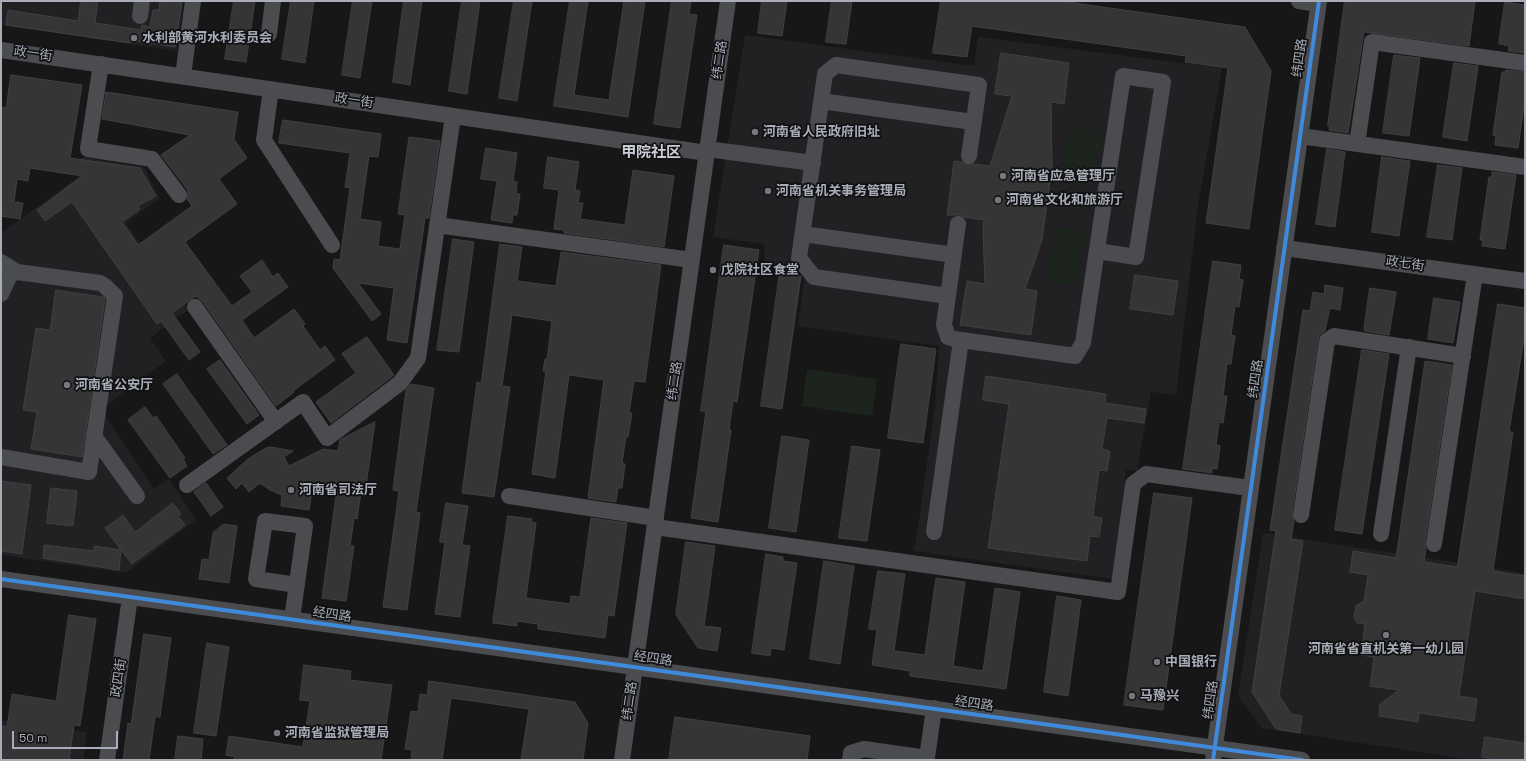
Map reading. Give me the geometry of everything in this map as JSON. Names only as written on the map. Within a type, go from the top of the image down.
[{"type":"street","points":[[183,76],[193,1]]},
{"type":"street","points":[[269,34],[273,1]]},
{"type":"street","name":"纬二路","points":[[622,760],[728,1]]},
{"type":"street","points":[[1299,1],[1318,2]]},
{"type":"street","name":"纬四路","points":[[1214,754],[1318,2]]},
{"type":"street","points":[[1357,144],[1372,42],[1525,64]]},
{"type":"street","name":"政一街","points":[[1,50],[453,116],[813,164]]},
{"type":"street","points":[[101,64],[88,149],[152,159],[179,195]]},
{"type":"street","points":[[948,296],[814,277],[799,258],[825,74],[836,65],[979,85],[969,156]]},
{"type":"street","points":[[958,224],[944,325],[948,337],[1075,356],[1083,343],[1123,76],[1163,82],[1136,257],[1097,251]]},
{"type":"street","points":[[271,89],[264,140],[332,245]]},
{"type":"street","points":[[822,101],[974,122]]},
{"type":"street","points":[[187,485],[303,402],[327,438],[400,383],[418,358],[453,116]]},
{"type":"street","points":[[1300,136],[1525,167]]},
{"type":"street","points":[[437,225],[692,260]]},
{"type":"street","points":[[803,234],[954,255]]},
{"type":"street","name":"政七街","points":[[1284,248],[1525,281]]},
{"type":"street","points":[[1,262],[17,272],[100,283],[115,296],[89,472],[1,457]]},
{"type":"street","points":[[1,294],[10,275],[17,272]]},
{"type":"street","points":[[1434,544],[1475,274]]},
{"type":"street","points":[[195,307],[276,422]]},
{"type":"street","points":[[1301,515],[1327,341],[1334,336],[1463,356]]},
{"type":"street","points":[[934,532],[961,340]]},
{"type":"street","points":[[1381,534],[1409,347]]},
{"type":"street","points":[[94,436],[137,496]]},
{"type":"street","points":[[509,496],[655,523],[1118,592],[1133,484],[1146,474],[1250,488]]},
{"type":"street","name":"经四路","points":[[1,579],[934,708],[1214,754],[1302,760]]},
{"type":"street","points":[[292,619],[297,585]]},
{"type":"street","name":"政四街","points":[[107,760],[130,597]]},
{"type":"street","points":[[850,760],[851,753],[864,749],[926,758],[934,708]]},
{"type":"shaded area","name":"水利部黄河水利委员会","points":[[1,1],[184,1],[177,51],[1,25]]},
{"type":"shaded area","points":[[745,35],[974,66],[978,37],[1222,68],[1198,205],[1176,395],[1151,392],[1137,470],[1126,470],[1113,579],[913,551],[916,541],[935,407],[939,346],[798,326],[805,273],[765,267],[764,244],[713,237]]},
{"type":"shaded area","points":[[1072,128],[1092,131],[1099,135],[1101,139],[1095,177],[1089,182],[1064,178],[1063,167],[1065,144]]},
{"type":"shaded area","name":"河南省公安厅","points":[[82,157],[144,167],[160,198],[126,223],[188,310],[150,338],[166,361],[101,409],[154,489],[169,479],[196,520],[126,573],[1,555],[1,233],[79,177]]},
{"type":"shaded area","points":[[1057,227],[1081,231],[1084,236],[1077,280],[1073,286],[1048,282],[1047,276],[1053,235]]},
{"type":"shaded area","points":[[807,369],[877,379],[872,416],[802,406]]},
{"type":"shaded area","name":"河南省省直机关第一幼儿园","points":[[1263,533],[1525,573],[1525,760],[1472,760],[1262,728],[1238,696]]},
{"type":"shaded area","points":[[1,720],[87,732],[83,760],[1,760]]},
{"type":"building","points":[[81,1],[98,1],[95,23],[141,30],[142,25],[150,27],[153,10],[159,10],[160,1],[182,1],[175,47],[131,40],[130,43],[6,25],[8,10],[78,21]]},
{"type":"building","points":[[234,1],[255,1],[246,62],[225,59]]},
{"type":"building","points":[[291,1],[314,1],[305,63],[282,59]]},
{"type":"building","points":[[353,1],[372,1],[360,78],[342,75]]},
{"type":"building","points":[[404,1],[422,1],[410,85],[393,82]]},
{"type":"building","points":[[462,1],[480,1],[467,94],[449,91]]},
{"type":"building","points":[[514,1],[532,1],[517,101],[499,98]]},
{"type":"building","points":[[570,1],[588,1],[574,95],[609,100],[624,1],[645,1],[628,117],[554,106]]},
{"type":"building","points":[[672,1],[691,1],[689,14],[697,15],[680,128],[654,124]]},
{"type":"building","points":[[762,1],[787,1],[782,36],[758,33]]},
{"type":"building","points":[[832,1],[852,1],[846,44],[826,42]]},
{"type":"building","points":[[941,1],[1060,1],[1245,27],[1271,71],[1249,229],[1206,223],[1228,68],[1185,62],[1186,56],[972,26],[967,57],[933,53]]},
{"type":"building","points":[[1345,1],[1475,1],[1469,46],[1364,32],[1348,133],[1329,130],[1330,126],[1328,126]]},
{"type":"building","points":[[1505,2],[1525,5],[1525,53],[1508,51],[1509,46],[1499,44]]},
{"type":"building","points":[[1001,53],[1069,63],[1064,104],[1051,102],[1052,166],[1042,240],[1025,289],[1037,291],[1031,335],[960,325],[967,281],[985,284],[984,220],[960,215],[947,215],[954,161],[962,162],[968,165],[974,164],[990,166],[1012,96],[995,94]]},
{"type":"building","points":[[1394,55],[1420,58],[1409,136],[1383,133]]},
{"type":"building","points":[[1454,63],[1478,66],[1467,141],[1443,137]]},
{"type":"building","points":[[1506,70],[1525,72],[1525,99],[1518,148],[1495,145],[1496,136],[1493,135],[1502,72],[1505,72]]},
{"type":"building","points":[[11,75],[82,85],[70,158],[140,168],[156,196],[138,206],[140,209],[122,222],[138,245],[192,206],[187,199],[187,189],[161,155],[190,135],[102,119],[106,92],[238,112],[234,139],[247,158],[219,179],[237,204],[185,242],[232,306],[252,292],[240,276],[262,260],[273,277],[278,273],[288,287],[242,320],[254,338],[294,309],[305,324],[303,326],[320,350],[325,346],[335,360],[293,391],[294,392],[276,406],[203,302],[196,296],[172,313],[200,352],[189,360],[161,321],[157,324],[72,202],[45,221],[37,210],[82,176],[30,168],[28,181],[17,179],[14,202],[23,203],[20,219],[1,216],[1,107],[6,108]]},
{"type":"building","points":[[283,120],[381,134],[378,157],[369,156],[360,219],[381,222],[378,246],[400,249],[405,215],[398,214],[409,137],[440,141],[429,218],[425,218],[407,343],[387,340],[394,288],[358,283],[381,314],[372,321],[333,268],[334,259],[340,260],[350,188],[345,187],[350,153],[279,143]]},
{"type":"building","points":[[486,148],[517,153],[513,181],[517,182],[516,194],[520,194],[517,215],[513,215],[512,223],[491,220],[497,181],[481,179]]},
{"type":"building","points":[[1327,149],[1345,152],[1335,227],[1316,224]]},
{"type":"building","points":[[548,157],[579,162],[575,190],[580,191],[578,203],[583,203],[580,219],[625,225],[633,170],[674,176],[664,247],[564,233],[564,230],[554,229],[559,190],[544,188]]},
{"type":"building","points":[[1382,157],[1410,161],[1399,236],[1372,232]]},
{"type":"building","points":[[1438,165],[1462,168],[1452,240],[1427,237]]},
{"type":"building","points":[[1492,172],[1516,175],[1505,249],[1482,246],[1483,240],[1480,240],[1489,177],[1492,177]]},
{"type":"building","points":[[453,239],[474,242],[459,352],[437,350]]},
{"type":"building","points":[[500,244],[522,247],[517,281],[556,286],[561,252],[661,265],[645,382],[634,381],[629,413],[632,413],[622,463],[625,464],[622,488],[618,488],[616,502],[588,498],[604,380],[569,375],[555,478],[532,474],[546,371],[543,371],[545,359],[547,359],[552,321],[512,315],[502,386],[510,387],[494,497],[462,493],[477,382],[481,383]]},
{"type":"building","points":[[724,245],[759,250],[737,402],[733,401],[729,430],[731,430],[718,522],[691,518],[706,411],[701,411]]},
{"type":"building","points":[[1213,261],[1241,265],[1239,279],[1243,280],[1239,307],[1235,306],[1231,335],[1235,336],[1231,364],[1227,364],[1223,396],[1227,396],[1223,423],[1219,422],[1216,445],[1220,446],[1217,469],[1212,468],[1212,473],[1183,469]]},
{"type":"building","points":[[780,272],[801,276],[782,409],[761,406]]},
{"type":"building","points":[[1135,275],[1178,281],[1173,315],[1130,309]]},
{"type":"building","points":[[1325,285],[1343,288],[1340,310],[1330,308],[1325,331],[1319,336],[1318,340],[1292,514],[1294,521],[1291,539],[1303,541],[1279,695],[1291,714],[1302,716],[1300,733],[1276,729],[1252,692],[1276,531],[1270,530],[1303,310],[1310,311],[1313,292],[1324,294]]},
{"type":"building","points":[[1370,288],[1396,292],[1389,335],[1365,331],[1364,329]]},
{"type":"building","points":[[56,290],[103,297],[105,299],[82,457],[31,449],[37,412],[23,410],[36,328],[50,330]]},
{"type":"building","points":[[1434,298],[1460,302],[1453,343],[1428,339]]},
{"type":"building","points":[[1498,304],[1525,308],[1525,338],[1509,432],[1513,432],[1493,571],[1525,576],[1525,599],[1475,591],[1459,696],[1477,699],[1474,721],[1419,713],[1418,722],[1379,716],[1380,704],[1399,690],[1370,686],[1374,657],[1361,655],[1365,624],[1357,623],[1354,617],[1356,606],[1364,601],[1368,575],[1350,572],[1353,551],[1396,558],[1425,361],[1452,365],[1425,543],[1426,549],[1424,562],[1457,567]]},
{"type":"building","points":[[367,337],[394,375],[331,423],[316,402],[356,373],[342,354]]},
{"type":"building","points":[[901,344],[936,349],[923,443],[888,438]]},
{"type":"building","points":[[1362,350],[1389,354],[1362,534],[1335,530]]},
{"type":"building","points":[[220,360],[259,415],[247,424],[207,369]]},
{"type":"building","points":[[177,374],[227,445],[213,454],[163,384]]},
{"type":"building","points":[[986,376],[1106,394],[1105,403],[1146,409],[1144,423],[1107,418],[1102,449],[1110,451],[1107,471],[1099,470],[1093,516],[1102,518],[1099,537],[1090,536],[1087,561],[988,548],[1009,404],[983,400]]},
{"type":"building","points":[[411,384],[434,388],[416,512],[420,513],[407,610],[383,607],[399,491],[393,490],[406,390]]},
{"type":"building","points":[[145,407],[153,418],[156,416],[185,458],[183,459],[187,466],[170,478],[128,420]]},
{"type":"building","points":[[375,422],[365,493],[361,492],[357,519],[354,518],[350,546],[354,546],[346,601],[322,598],[337,489],[313,485],[309,510],[281,506],[282,495],[270,490],[260,483],[249,492],[242,483],[236,489],[227,478],[248,459],[266,448],[271,447],[293,451],[284,457],[289,466],[323,449],[338,451],[340,440]]},
{"type":"building","points":[[782,436],[809,440],[796,532],[769,528]]},
{"type":"building","points":[[852,446],[880,450],[867,541],[839,538]]},
{"type":"building","points":[[1,481],[31,485],[22,554],[1,551]]},
{"type":"building","points":[[206,483],[223,507],[211,516],[194,492]]},
{"type":"building","points":[[51,488],[77,491],[73,526],[47,523]]},
{"type":"building","points":[[1154,493],[1192,498],[1163,710],[1124,705]]},
{"type":"building","points":[[173,503],[181,514],[178,516],[185,525],[132,564],[105,528],[123,515],[135,532]]},
{"type":"building","points":[[446,503],[468,506],[462,545],[470,546],[460,617],[435,614],[445,542],[440,542]]},
{"type":"building","points":[[508,516],[532,519],[531,522],[536,523],[526,598],[570,604],[571,596],[580,597],[591,518],[627,523],[614,616],[608,615],[605,638],[538,629],[538,624],[517,621],[517,626],[493,623]]},
{"type":"building","points":[[224,524],[237,526],[229,583],[199,579],[202,559],[209,560],[213,533]]},
{"type":"building","points":[[686,542],[715,546],[704,626],[721,628],[717,651],[698,648],[676,615]]},
{"type":"building","points":[[44,545],[94,551],[94,546],[121,550],[119,570],[43,558]]},
{"type":"building","points":[[766,554],[783,557],[783,561],[797,563],[784,650],[771,648],[770,656],[752,653]]},
{"type":"building","points":[[824,561],[854,566],[840,664],[810,659]]},
{"type":"building","points":[[878,571],[905,574],[894,651],[925,655],[936,578],[965,582],[953,666],[983,671],[995,588],[1020,592],[1006,689],[910,676],[910,671],[872,665],[877,630],[869,629]]},
{"type":"building","points":[[1057,596],[1081,600],[1068,696],[1044,692]]},
{"type":"building","points":[[69,615],[96,619],[80,726],[74,725],[69,760],[1,760],[1,726],[7,727],[12,694],[56,701]]},
{"type":"building","points":[[144,634],[171,638],[160,717],[155,717],[149,760],[123,760],[128,723],[131,724]]},
{"type":"building","points":[[207,643],[229,647],[216,736],[194,733]]},
{"type":"building","points":[[304,665],[351,671],[350,680],[392,685],[381,760],[234,760],[235,757],[226,755],[229,736],[303,747],[310,701],[300,700]]},
{"type":"building","points":[[429,681],[575,702],[588,723],[583,760],[521,760],[529,709],[451,698],[442,760],[411,760],[412,750],[405,749],[411,711],[418,712],[420,694],[427,695]]},
{"type":"building","points":[[675,717],[810,736],[807,760],[669,760]]},
{"type":"building","points":[[178,736],[203,739],[201,760],[175,760]]},
{"type":"building","points":[[1485,737],[1525,743],[1525,760],[1500,760],[1482,757]]},
{"type":"cycle path","points":[[1213,760],[1319,1]]},
{"type":"cycle path","points":[[1,579],[1302,760]]},
{"type":"place","name":"水利部黄河水利委员会","points":[[134,38]]},
{"type":"place","name":"河南省人民政府旧址","points":[[755,132]]},
{"type":"place","name":"河南省应急管理厅","points":[[1003,176]]},
{"type":"place","name":"河南省机关事务管理局","points":[[768,191]]},
{"type":"place","name":"河南省文化和旅游厅","points":[[998,200]]},
{"type":"place","name":"戊院社区食堂","points":[[713,270]]},
{"type":"place","name":"河南省公安厅","points":[[67,385]]},
{"type":"place","name":"河南省司法厅","points":[[291,490]]},
{"type":"place","name":"河南省省直机关第一幼儿园","points":[[1386,635]]},
{"type":"place","name":"中国银行","points":[[1157,662]]},
{"type":"place","name":"马豫兴","points":[[1132,696]]},
{"type":"place","name":"河南省监狱管理局","points":[[277,733]]},
{"type":"district","name":"甲院社区","points":[[651,153]]}]
